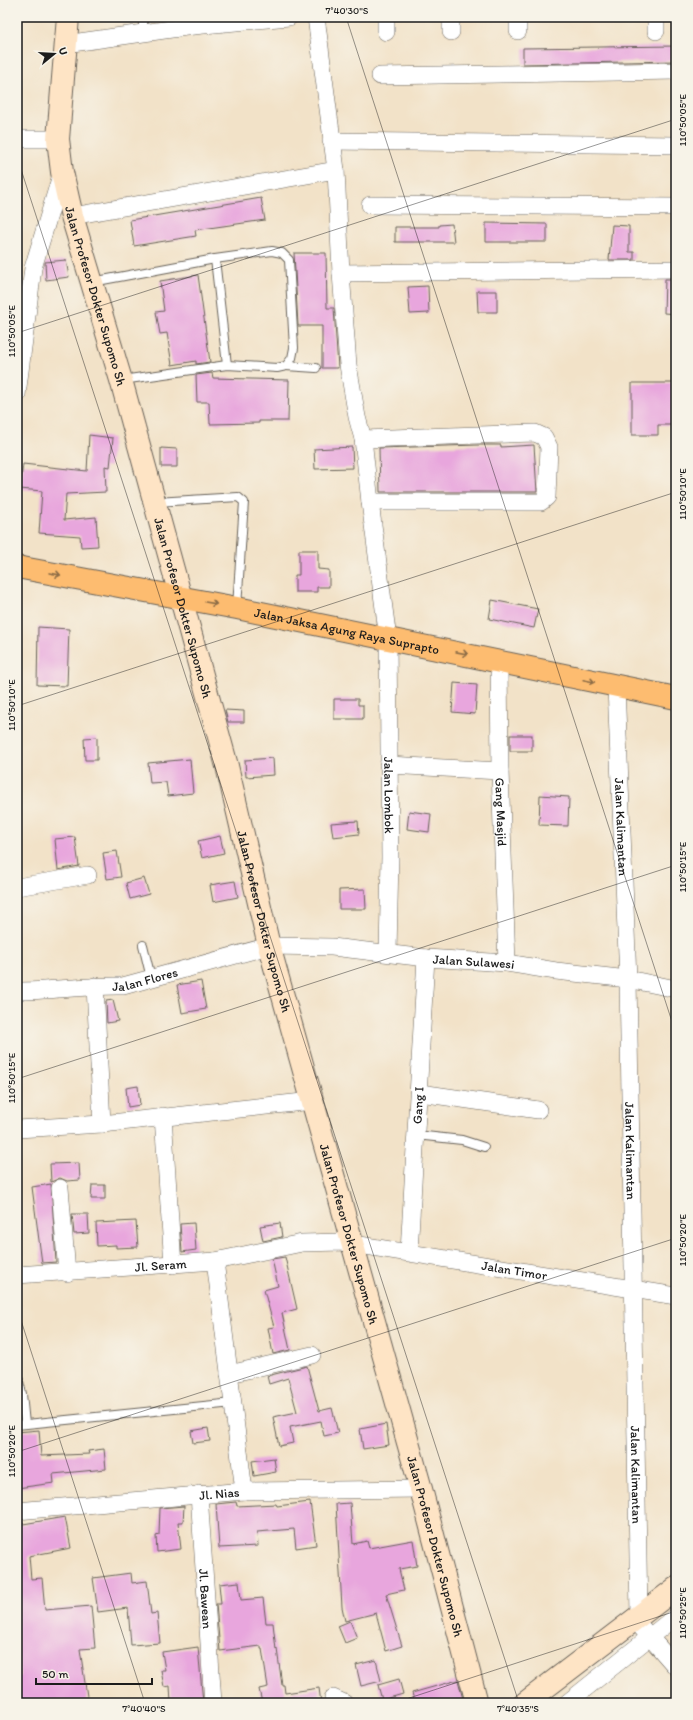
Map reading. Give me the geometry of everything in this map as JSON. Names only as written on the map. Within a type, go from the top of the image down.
[{"type":"main road","name":"Jalan Jaksa Agung Raya Suprapto","points":[[17,567],[237,608],[676,698]]},
{"type":"street","name":"Jalan Profesor Dokter Supomo Sh","points":[[68,17],[58,139],[62,172],[72,216],[121,380],[227,766],[269,946],[296,1102],[353,1244],[421,1489],[477,1703]]},
{"type":"street","points":[[65,44],[143,25],[192,21],[289,17]]},
{"type":"street","name":"Jalan Lombok","points":[[316,17],[336,170],[341,274],[348,365],[357,417],[363,439],[388,639],[390,857],[388,952]]},
{"type":"street","points":[[380,76],[676,71]]},
{"type":"street","points":[[17,140],[58,139]]},
{"type":"street","points":[[331,141],[676,145]]},
{"type":"street","points":[[72,216],[336,170]]},
{"type":"street","points":[[17,396],[18,376],[33,268],[62,172]]},
{"type":"street","points":[[370,205],[676,207]]},
{"type":"street","points":[[341,274],[676,269]]},
{"type":"street","points":[[363,439],[535,433],[544,437],[549,447],[547,497],[541,502],[370,502]]},
{"type":"street","name":"Gang Masjid","points":[[499,661],[500,771],[507,963]]},
{"type":"street","name":"Jalan Kalimantan","points":[[616,686],[628,979],[637,1618]]},
{"type":"street","points":[[388,765],[500,771]]},
{"type":"street","points":[[17,887],[88,875]]},
{"type":"street","name":"Jalan Sulawesi","points":[[269,946],[332,946],[426,958],[507,963],[556,971],[628,979],[676,989]]},
{"type":"street","name":"Jalan Flores","points":[[17,991],[95,986],[123,986],[269,946]]},
{"type":"street","name":"Gang I","points":[[409,1252],[420,1092],[426,958]]},
{"type":"street","points":[[95,986],[102,1124]]},
{"type":"street","points":[[420,1092],[538,1110]]},
{"type":"street","points":[[17,1129],[102,1124],[296,1102]]},
{"type":"street","points":[[163,1116],[173,1265]]},
{"type":"street","points":[[60,1188],[67,1273]]},
{"type":"street","name":"Jl. Seram","points":[[17,1275],[67,1273],[215,1261],[308,1243],[353,1244]]},
{"type":"street","name":"Jalan Timor","points":[[353,1244],[676,1296]]},
{"type":"street","points":[[215,1261],[244,1491]]},
{"type":"street","points":[[229,1374],[312,1355]]},
{"type":"street","name":"Jl. Nias","points":[[17,1511],[244,1491],[421,1489]]},
{"type":"street","name":"Jl. Bawean","points":[[199,1494],[213,1703]]},
{"type":"street","points":[[525,1703],[676,1588]]},
{"type":"street","points":[[567,1703],[676,1616]]},
{"type":"street","points":[[637,1618],[676,1667]]},
{"type":"lane","points":[[91,282],[215,259],[272,251],[282,253],[289,260],[294,348],[292,358],[286,366]]},
{"type":"lane","points":[[215,259],[227,365]]},
{"type":"lane","points":[[121,380],[227,365],[277,368],[286,366],[316,368]]},
{"type":"lane","points":[[154,502],[238,497],[244,502],[237,608]]},
{"type":"lane","points":[[143,945],[151,978]]},
{"type":"lane","points":[[416,1135],[462,1140],[484,1147]]},
{"type":"lane","points":[[17,1373],[22,1394],[21,1424],[233,1403]]},
{"type":"building","points":[[676,46],[676,61],[523,64],[523,48]]},
{"type":"building","points":[[261,198],[265,220],[195,230],[196,236],[134,246],[130,220]]},
{"type":"building","points":[[486,223],[547,224],[547,242],[486,242]]},
{"type":"building","points":[[452,224],[454,242],[395,242],[395,227],[439,227],[439,225]]},
{"type":"building","points":[[612,225],[629,226],[629,252],[634,252],[634,260],[609,260]]},
{"type":"building","points":[[294,253],[326,253],[327,308],[334,308],[338,368],[322,368],[322,326],[298,326]]},
{"type":"building","points":[[66,260],[69,277],[46,280],[45,262]]},
{"type":"building","points":[[198,275],[210,362],[196,364],[196,361],[172,365],[167,333],[160,334],[156,312],[164,311],[160,281]]},
{"type":"building","points":[[665,279],[676,279],[676,314],[664,313]]},
{"type":"building","points":[[428,286],[429,313],[410,314],[408,287]]},
{"type":"building","points":[[477,291],[497,291],[497,312],[478,312]]},
{"type":"building","points":[[212,373],[213,378],[289,380],[288,421],[210,424],[209,402],[197,402],[196,375]]},
{"type":"building","points":[[632,383],[676,383],[676,425],[658,425],[658,435],[632,435]]},
{"type":"building","points":[[89,435],[113,438],[110,467],[105,466],[106,492],[66,494],[64,520],[96,517],[98,546],[81,547],[80,536],[39,533],[42,491],[20,489],[23,464],[87,471]]},
{"type":"building","points":[[501,445],[501,447],[534,445],[537,492],[380,492],[379,448]]},
{"type":"building","points":[[352,447],[353,468],[315,469],[314,449]]},
{"type":"building","points":[[161,448],[177,449],[177,467],[161,467]]},
{"type":"building","points":[[299,550],[318,550],[318,569],[329,570],[329,587],[317,587],[317,592],[295,592],[295,575],[299,575]]},
{"type":"building","points":[[492,600],[538,609],[534,628],[489,619]]},
{"type":"building","points":[[38,627],[69,629],[67,686],[37,685]]},
{"type":"building","points":[[454,683],[477,685],[475,714],[452,712]]},
{"type":"building","points":[[334,699],[358,699],[358,705],[363,705],[363,719],[334,719]]},
{"type":"building","points":[[225,710],[244,711],[244,722],[228,722]]},
{"type":"building","points":[[510,735],[532,735],[532,751],[510,751]]},
{"type":"building","points":[[97,737],[97,760],[85,760],[84,738]]},
{"type":"building","points":[[273,758],[274,775],[246,777],[245,760]]},
{"type":"building","points":[[190,759],[193,793],[168,796],[166,782],[150,783],[148,763]]},
{"type":"building","points":[[540,795],[569,797],[568,826],[539,825]]},
{"type":"building","points":[[409,811],[431,814],[429,832],[407,829]]},
{"type":"building","points":[[358,821],[359,834],[333,837],[331,823]]},
{"type":"building","points":[[220,836],[224,853],[202,858],[198,841]]},
{"type":"building","points":[[75,837],[79,866],[58,870],[55,839]]},
{"type":"building","points":[[117,851],[121,877],[107,879],[103,853]]},
{"type":"building","points":[[144,878],[149,894],[130,899],[126,883]]},
{"type":"building","points":[[235,881],[238,897],[213,902],[210,885]]},
{"type":"building","points":[[365,889],[366,909],[339,909],[339,890]]},
{"type":"building","points":[[201,981],[206,1009],[182,1013],[177,985]]},
{"type":"building","points":[[113,1000],[118,1021],[107,1023],[106,1001]]},
{"type":"building","points":[[138,1086],[140,1105],[128,1107],[126,1088]]},
{"type":"building","points":[[79,1163],[80,1180],[67,1181],[60,1178],[51,1182],[50,1164]]},
{"type":"building","points":[[51,1184],[56,1262],[42,1263],[32,1187]]},
{"type":"building","points":[[92,1185],[105,1185],[105,1199],[91,1199]]},
{"type":"building","points":[[72,1214],[88,1214],[89,1233],[74,1234]]},
{"type":"building","points":[[136,1221],[138,1247],[116,1248],[116,1245],[97,1246],[96,1223]]},
{"type":"building","points":[[194,1223],[196,1250],[182,1252],[180,1224]]},
{"type":"building","points":[[280,1223],[282,1237],[263,1241],[260,1226]]},
{"type":"building","points":[[285,1257],[297,1309],[282,1313],[290,1350],[273,1354],[268,1328],[274,1327],[264,1290],[278,1286],[272,1259]]},
{"type":"building","points":[[307,1366],[319,1411],[332,1408],[338,1433],[324,1436],[321,1421],[290,1427],[293,1443],[279,1446],[273,1417],[297,1412],[288,1378],[269,1384],[267,1376]]},
{"type":"building","points":[[386,1424],[389,1445],[363,1449],[360,1429]]},
{"type":"building","points":[[208,1428],[210,1441],[193,1443],[191,1431]]},
{"type":"building","points":[[39,1430],[41,1456],[89,1454],[88,1451],[104,1449],[106,1469],[53,1474],[54,1483],[17,1488],[17,1432]]},
{"type":"building","points":[[274,1458],[276,1472],[254,1476],[252,1461]]},
{"type":"building","points":[[236,1502],[237,1506],[276,1504],[277,1506],[310,1502],[316,1545],[296,1548],[294,1529],[257,1532],[258,1546],[219,1548],[216,1504]]},
{"type":"building","points":[[350,1503],[353,1544],[367,1541],[369,1548],[413,1540],[417,1566],[399,1569],[404,1590],[386,1594],[402,1646],[386,1651],[376,1613],[345,1621],[342,1607],[336,1504]]},
{"type":"building","points":[[184,1506],[183,1522],[178,1522],[181,1549],[157,1552],[156,1536],[159,1535],[160,1508]]},
{"type":"building","points":[[65,1517],[71,1548],[29,1556],[31,1579],[42,1578],[45,1610],[91,1606],[95,1648],[80,1649],[88,1703],[17,1703],[17,1678],[20,1677],[17,1652],[17,1525]]},
{"type":"building","points":[[131,1573],[132,1583],[147,1581],[151,1614],[157,1613],[160,1643],[131,1645],[128,1608],[98,1612],[93,1578]]},
{"type":"building","points":[[239,1582],[241,1600],[263,1598],[266,1623],[273,1623],[282,1685],[284,1685],[285,1693],[319,1688],[321,1703],[262,1703],[259,1689],[268,1687],[261,1646],[220,1651],[216,1604],[221,1604],[219,1584]]},
{"type":"building","points":[[350,1621],[357,1638],[345,1643],[338,1626]]},
{"type":"building","points":[[198,1647],[203,1703],[171,1703],[170,1686],[164,1687],[161,1670],[165,1670],[162,1652]]},
{"type":"building","points":[[376,1660],[381,1681],[361,1686],[356,1665]]},
{"type":"building","points":[[399,1679],[403,1694],[382,1700],[378,1685]]},
{"type":"building","points":[[458,1680],[464,1703],[415,1703],[412,1693]]}]
